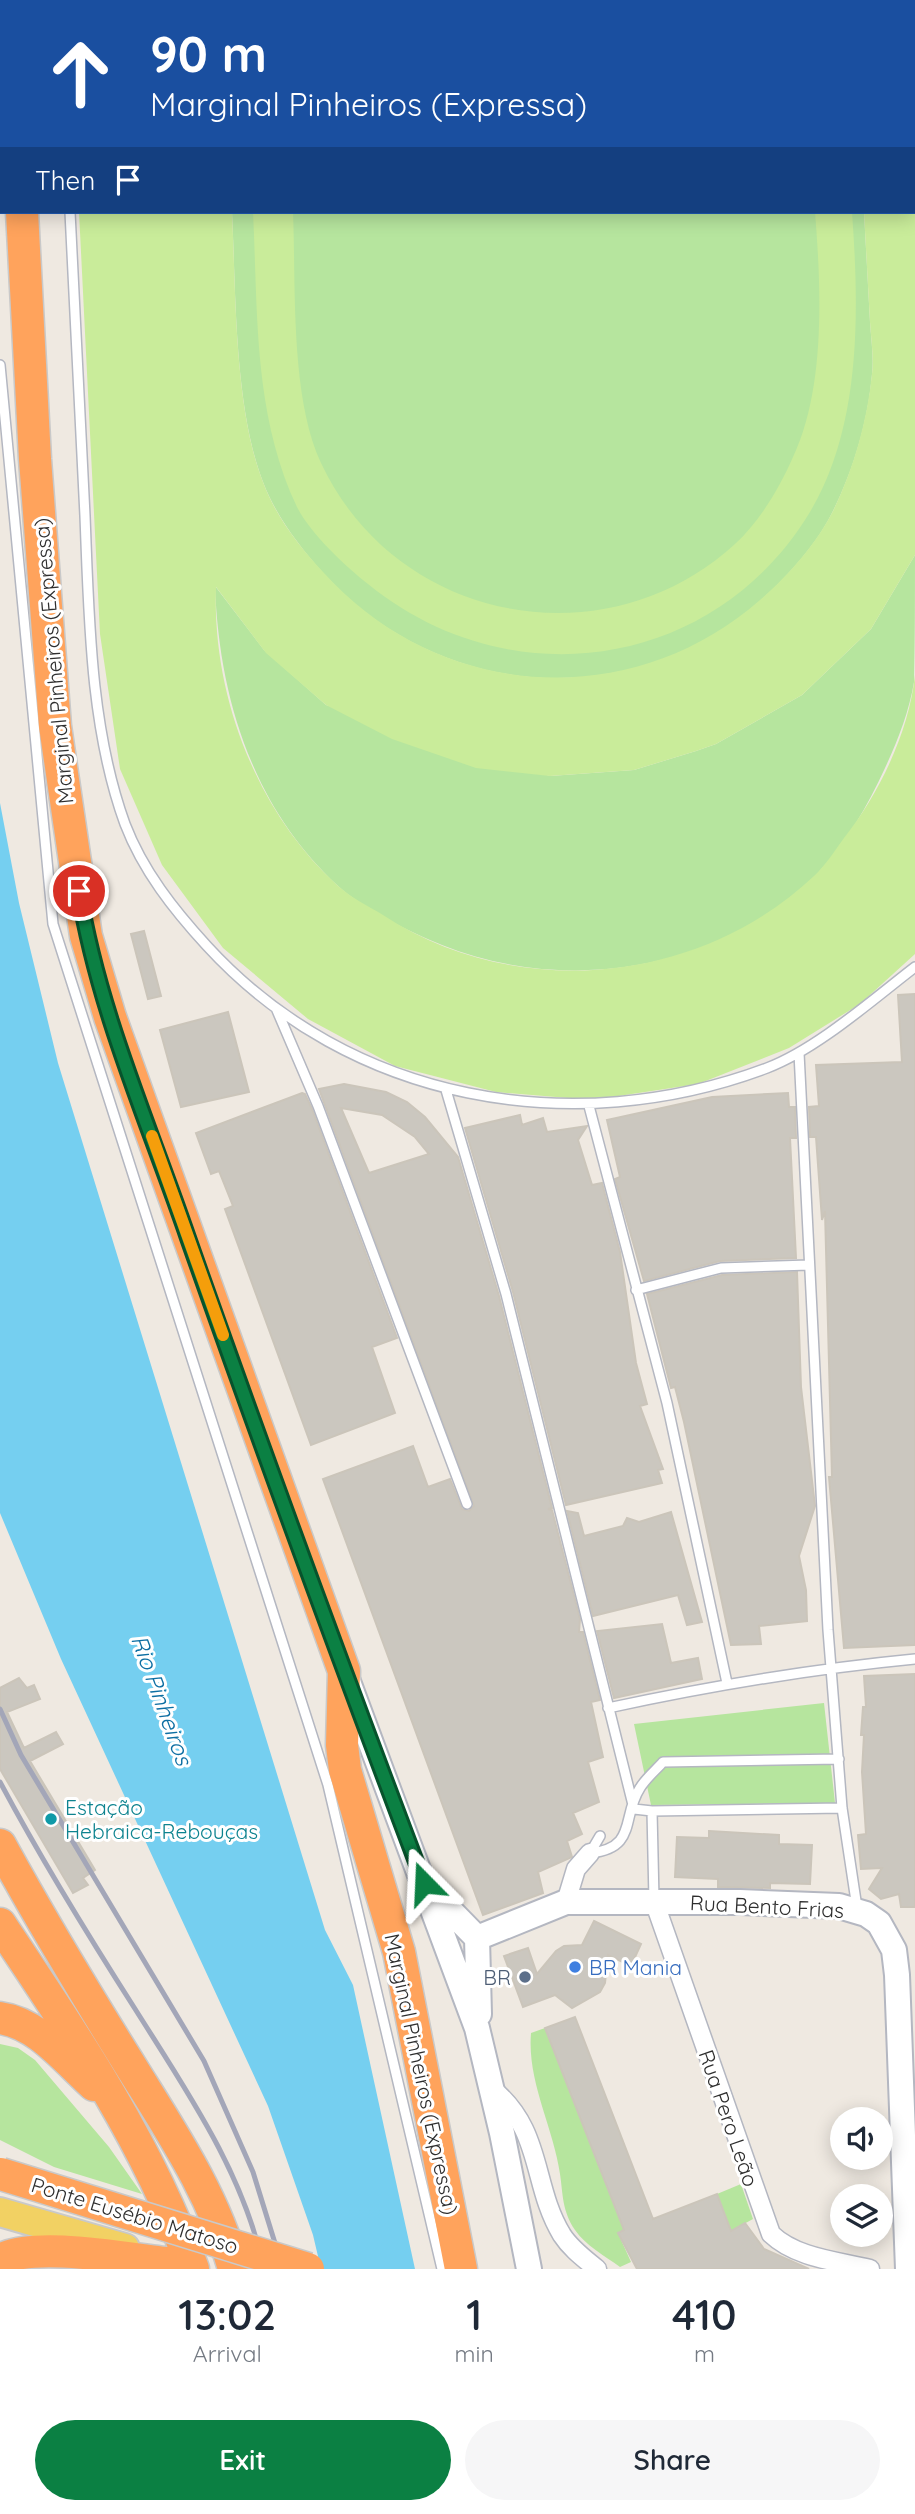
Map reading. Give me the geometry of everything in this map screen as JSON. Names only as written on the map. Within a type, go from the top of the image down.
[{"type":"highway","name":"Marginal Pinheiros (Expressa)","points":[[22,214],[35,459],[55,726],[86,936],[110,1017],[344,1671],[342,1745],[345,1770],[399,1952],[461,2269]]},
{"type":"highway","points":[[0,1845],[46,1929],[190,2163],[217,2219],[234,2269]]},
{"type":"highway","points":[[0,1886],[46,1929]]},
{"type":"highway","points":[[0,1924],[89,2055],[121,2110],[172,2214],[185,2267],[33,2252],[13,2253],[0,2260]]},
{"type":"highway","points":[[0,2018],[12,2020],[44,2039],[121,2110]]},
{"type":"highway","name":"Ponte Eusébio Matoso","points":[[1,2174],[308,2269]]},
{"type":"main road","points":[[344,1671],[477,2028],[529,2269]]},
{"type":"main road","points":[[424,1883],[477,1938],[477,2028]]},
{"type":"main road","name":"Rua Bento Frias","points":[[477,1938],[566,1902],[654,1901],[839,1906],[866,1914],[887,1935],[894,1950],[897,1975],[908,2269]]},
{"type":"main road","points":[[0,2212],[185,2267]]},
{"type":"street","points":[[566,1902],[576,1870],[590,1853]]},
{"type":"street","name":"Rua Pero Leão","points":[[654,1901],[771,2234],[779,2242],[806,2254],[870,2269]]},
{"type":"street","points":[[491,2087],[509,2102],[524,2124],[562,2235],[593,2266]]},
{"type":"lane","points":[[70,214],[89,613],[102,732],[111,778],[126,825],[158,887],[226,966],[275,1007],[346,1049],[446,1090],[486,1098],[589,1105],[626,1102],[716,1084],[770,1067],[799,1053],[915,967]]},
{"type":"lane","points":[[0,365],[53,924],[328,1785],[442,2269]]},
{"type":"lane","points":[[275,1007],[318,1106],[467,1504]]},
{"type":"lane","points":[[799,1053],[831,1667],[842,1808],[856,1900]]},
{"type":"lane","points":[[446,1090],[506,1294],[634,1809]]},
{"type":"lane","points":[[589,1105],[667,1403],[727,1683]]},
{"type":"lane","points":[[636,1290],[721,1268],[779,1263],[809,1265]]},
{"type":"lane","points":[[608,1708],[727,1683],[831,1667],[915,1659]]},
{"type":"lane","points":[[590,1853],[613,1848],[622,1839],[639,1789],[663,1762],[839,1759]]},
{"type":"lane","points":[[634,1809],[842,1808]]},
{"type":"lane","points":[[652,1811],[654,1901]]},
{"type":"lane","points":[[590,1853],[600,1836]]},
{"type":"green space","points":[[79,214],[232,214],[238,349],[246,420],[263,482],[281,519],[324,573],[370,615],[422,647],[478,667],[536,677],[595,675],[653,662],[709,637],[760,600],[781,581],[818,535],[833,511],[847,478],[870,392],[873,355],[864,214],[915,214],[915,555],[871,629],[802,695],[716,744],[634,770],[550,776],[476,768],[392,739],[326,705],[266,653],[216,587],[217,628],[231,710],[245,750],[284,823],[309,856],[337,885],[365,905],[435,943],[490,961],[547,970],[605,969],[662,959],[716,940],[768,913],[814,876],[869,802],[899,740],[912,697],[915,675],[915,954],[860,1004],[789,1048],[698,1084],[592,1100],[496,1092],[395,1066],[308,1019],[223,948],[162,865],[120,769],[100,634]]},
{"type":"green space","points":[[232,214],[864,214],[872,374],[859,444],[833,511],[801,559],[760,601],[709,638],[653,663],[595,676],[536,677],[478,668],[422,647],[369,615],[323,573],[305,552],[274,507],[254,452],[246,419],[236,313]]},
{"type":"green space","points":[[253,214],[293,214],[296,340],[304,406],[321,463],[355,517],[399,560],[451,590],[507,608],[567,613],[626,604],[683,581],[735,544],[761,514],[782,480],[804,429],[816,368],[819,272],[815,214],[852,214],[856,288],[853,366],[848,404],[827,478],[810,512],[769,565],[720,607],[665,635],[606,651],[545,654],[483,644],[424,620],[368,584],[349,568],[319,538],[303,517],[283,472],[265,399],[258,325]]},
{"type":"green space","points":[[915,555],[914,682],[899,736],[856,824],[817,874],[778,907],[735,933],[689,952],[640,965],[590,970],[540,969],[490,960],[442,945],[401,926],[348,894],[308,854],[283,821],[263,786],[233,709],[218,628],[215,586],[264,650],[326,705],[550,776],[634,770],[716,744],[802,695],[871,629]]},
{"type":"green space","points":[[824,1703],[835,1803],[651,1805],[634,1724]]},
{"type":"green space","points":[[545,2028],[616,2210],[634,2226],[618,2233],[631,2262],[620,2267],[584,2241],[565,2209],[557,2156],[537,2086],[531,2051],[531,2033]]},
{"type":"green space","points":[[0,2044],[18,2048],[35,2060],[109,2147],[142,2194],[54,2167],[0,2140]]},
{"type":"green space","points":[[741,2184],[753,2219],[731,2231],[717,2194]]},
{"type":"water","name":"Rio Pinheiros","points":[[0,803],[19,903],[58,1063],[325,1930],[353,1985],[415,2269],[321,2269],[313,2235],[268,2106],[61,1659],[0,1513]]},
{"type":"building","points":[[144,931],[161,996],[148,999],[131,934]]},
{"type":"building","points":[[915,994],[915,1645],[844,1648],[829,1477],[832,1477],[825,1211],[822,1220],[816,1137],[810,1137],[809,1107],[819,1106],[816,1065],[902,1062],[898,995]]},
{"type":"building","points":[[228,1012],[249,1092],[181,1107],[160,1030]]},
{"type":"building","points":[[344,1084],[386,1092],[407,1102],[425,1117],[458,1157],[499,1296],[552,1508],[548,1509],[552,1510],[580,1619],[579,1632],[583,1632],[600,1700],[591,1702],[603,1757],[588,1762],[599,1802],[573,1813],[582,1834],[567,1841],[572,1857],[538,1872],[543,1893],[483,1915],[323,1479],[413,1446],[428,1487],[450,1479],[462,1509],[469,1511],[474,1506],[319,1089]],"holes":[[[341,1108],[382,1115],[415,1137],[429,1154],[369,1173]]]},
{"type":"building","points":[[302,1093],[312,1109],[397,1338],[372,1347],[395,1413],[311,1445],[225,1209],[233,1206],[219,1171],[211,1174],[196,1133]]},
{"type":"building","points":[[788,1093],[789,1107],[795,1107],[796,1138],[790,1138],[796,1258],[720,1261],[644,1281],[615,1179],[620,1177],[607,1120],[712,1097]]},
{"type":"building","points":[[520,1115],[522,1125],[543,1118],[547,1132],[587,1126],[578,1140],[592,1185],[602,1183],[620,1252],[636,1363],[647,1404],[640,1406],[663,1469],[658,1470],[662,1483],[566,1505],[513,1292],[465,1128]]},
{"type":"building","points":[[797,1272],[801,1387],[815,1506],[799,1556],[806,1590],[807,1621],[759,1626],[761,1644],[731,1645],[684,1422],[675,1387],[671,1388],[647,1294],[722,1275]]},
{"type":"building","points":[[567,1511],[578,1513],[584,1536],[623,1526],[627,1518],[639,1522],[671,1512],[702,1622],[687,1625],[678,1595],[593,1616]]},
{"type":"building","points":[[662,1624],[671,1663],[698,1658],[702,1679],[614,1698],[597,1631]]},
{"type":"building","points":[[915,1674],[915,1907],[901,1907],[899,1894],[881,1899],[869,1889],[882,1868],[861,1869],[858,1835],[866,1834],[862,1772],[864,1735],[861,1735],[863,1707],[866,1707],[864,1676]]},
{"type":"building","name":"Estação Hebraica-Rebouças","points":[[19,1678],[27,1688],[34,1685],[40,1699],[7,1712],[24,1748],[56,1732],[63,1744],[30,1761],[95,1870],[83,1878],[88,1885],[73,1893],[0,1769],[0,1688]]},
{"type":"building","points":[[709,1831],[779,1835],[779,1844],[812,1845],[810,1884],[770,1883],[770,1888],[718,1887],[718,1879],[675,1877],[677,1837],[709,1838]]},
{"type":"building","points":[[594,1921],[641,1944],[631,1966],[608,1955],[605,1983],[600,1992],[572,2008],[555,1995],[523,2007],[504,1956],[528,1948],[537,1974],[556,1951],[564,1946],[582,1945]]},
{"type":"building","points":[[575,2017],[653,2219],[717,2194],[731,2231],[745,2223],[764,2249],[809,2269],[637,2269],[618,2233],[624,2230],[545,2028]]},
{"type":"railway","points":[[0,1709],[21,1755],[204,2061],[253,2172],[283,2269]]},
{"type":"railway","points":[[0,1782],[66,1898],[212,2135],[243,2200],[264,2269]]},
{"type":"slow traffic","points":[[152,1136],[223,1335]]},
{"type":"place","name":"Estação Hebraica-Rebouças","points":[[51,1819]]},
{"type":"place","name":"BR Mania","points":[[575,1967]]},
{"type":"place","name":"BR","points":[[525,1977]]},
{"type":"route","points":[[79,891],[86,936],[110,1017],[241,1387],[424,1883]]}]
